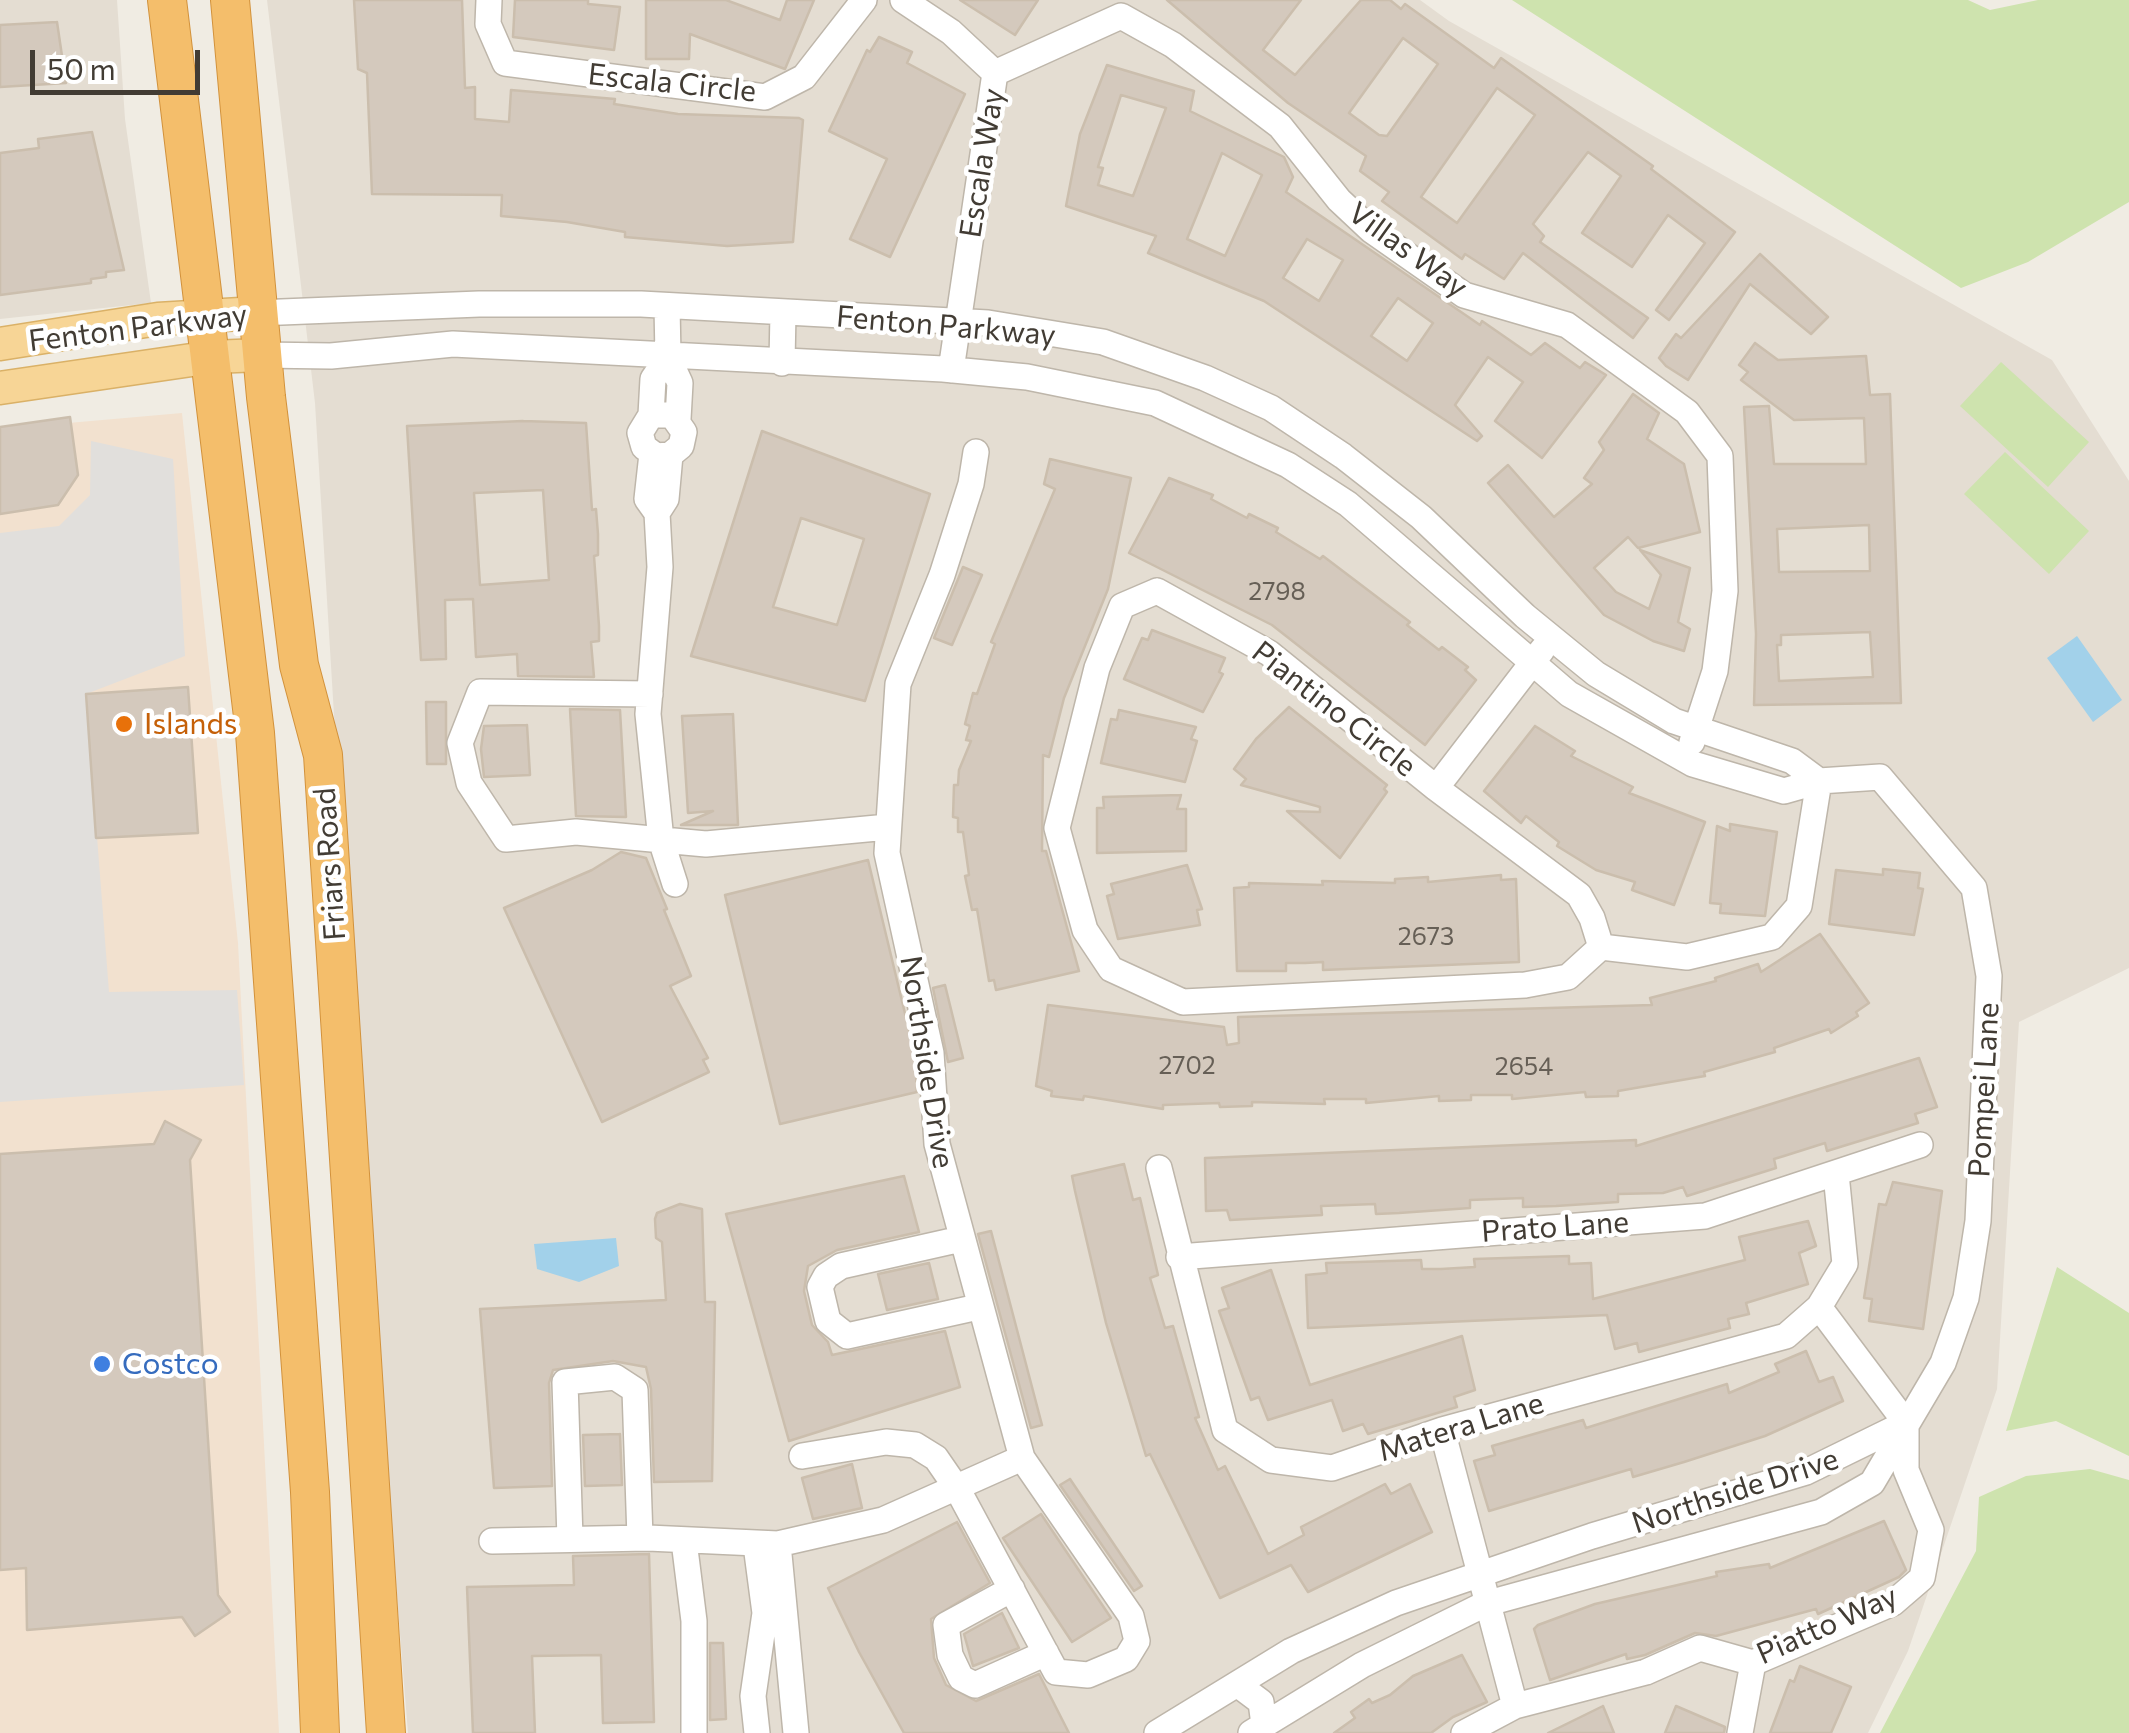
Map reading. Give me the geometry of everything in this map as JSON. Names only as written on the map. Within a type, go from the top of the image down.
[{"type":"highway","points":[[167,0],[255,733],[310,1492],[320,1733]]},
{"type":"highway","name":"Friars Road","points":[[230,0],[257,313],[300,665],[323,755],[386,1733]]},
{"type":"main road","name":"Fenton Parkway","points":[[0,344],[206,316],[257,313]]},
{"type":"main road","name":"Fenton Parkway","points":[[0,388],[212,357],[262,354]]},
{"type":"street","name":"Escala Circle","points":[[489,0],[488,24],[505,63],[765,96],[804,77],[864,0]]},
{"type":"street","name":"Escala Way","points":[[902,0],[951,32],[995,73],[951,370]]},
{"type":"street","name":"Villas Way","points":[[995,73],[1121,16],[1172,45],[1280,126],[1339,200],[1370,230],[1464,296],[1566,325],[1687,412],[1720,456],[1725,591],[1714,670],[1686,761]]},
{"type":"street","name":"Fenton Parkway","points":[[257,313],[479,304],[667,306],[958,322],[1103,342],[1205,378],[1271,408],[1344,456],[1420,517],[1596,674],[1674,721],[1792,761],[1820,781]]},
{"type":"street","points":[[661,455],[684,439],[678,419],[680,383],[668,357],[667,306]]},
{"type":"street","points":[[782,364],[783,312]]},
{"type":"street","name":"Fenton Parkway","points":[[262,354],[332,356],[452,344],[951,370],[1098,389],[1155,402],[1288,464],[1348,504],[1532,663],[1612,722],[1686,761],[1784,791],[1820,781],[1880,778]]},
{"type":"street","points":[[661,455],[644,447],[640,433],[652,415],[653,379],[668,357]]},
{"type":"street","points":[[652,415],[666,413],[678,419]]},
{"type":"street","name":"Northside Drive","points":[[976,452],[971,484],[942,574],[898,684],[886,853],[931,1053],[937,1144],[1022,1458],[1131,1616],[1136,1641],[1126,1659],[1088,1676],[1056,1672],[1046,1653]]},
{"type":"street","points":[[661,455],[666,499],[657,513],[660,567],[650,694],[661,840],[675,884]]},
{"type":"street","name":"Piantino Circle","points":[[1157,591],[1269,653],[1436,788],[1579,895],[1592,918],[1601,947],[1568,976],[1525,985],[1183,1002],[1111,970],[1085,930],[1057,828],[1097,668],[1122,606],[1157,591]]},
{"type":"street","points":[[1436,788],[1552,638]]},
{"type":"street","points":[[650,694],[480,692],[460,743],[469,783],[506,839],[576,832],[706,844],[888,826]]},
{"type":"street","name":"Pompei Lane","points":[[1880,778],[1974,888],[1989,976],[1978,1221],[1966,1298],[1943,1363],[1906,1423]]},
{"type":"street","points":[[1601,947],[1687,957],[1772,937],[1798,906],[1820,781]]},
{"type":"street","name":"Prato Lane","points":[[1179,1256],[1705,1216],[1920,1144]]},
{"type":"street","name":"Matera Lane","points":[[1159,1168],[1225,1430],[1271,1460],[1332,1468],[1442,1430],[1786,1336],[1819,1307],[1845,1264],[1836,1174]]},
{"type":"street","points":[[961,1238],[841,1266],[826,1276],[820,1287],[828,1321],[847,1336],[978,1306]]},
{"type":"street","points":[[1819,1307],[1906,1423]]},
{"type":"street","points":[[570,1540],[565,1382],[615,1377],[634,1390],[640,1538]]},
{"type":"street","name":"Northside Drive","points":[[1157,1733],[1298,1648],[1396,1603],[1476,1574],[1788,1479],[1906,1423]]},
{"type":"street","name":"Northside Drive","points":[[1257,1729],[1395,1648],[1485,1604],[1820,1512],[1872,1483],[1906,1423]]},
{"type":"street","name":"Piatto Way","points":[[1464,1733],[1514,1706],[1646,1672],[1700,1648],[1753,1663],[1894,1602],[1922,1578],[1930,1530],[1906,1470],[1906,1423]]},
{"type":"street","points":[[1442,1430],[1476,1574],[1514,1706]]},
{"type":"street","points":[[802,1456],[886,1442],[915,1444],[936,1458],[958,1490],[1012,1590],[1046,1653],[974,1685],[961,1678],[950,1655],[946,1624],[1012,1590]]},
{"type":"street","points":[[492,1542],[640,1538],[767,1544],[883,1520],[958,1490],[1022,1458]]},
{"type":"street","points":[[684,1541],[694,1621],[694,1733]]},
{"type":"street","points":[[767,1544],[787,1639],[796,1733]]},
{"type":"street","points":[[757,1733],[753,1696],[765,1614],[767,1544]]},
{"type":"street","points":[[758,1645],[776,1632],[787,1639]]},
{"type":"street","points":[[1740,1733],[1753,1663]]},
{"type":"street","points":[[1237,1684],[1261,1702],[1257,1729]]},
{"type":"shaded area","points":[[0,0],[117,0],[125,119],[151,303],[0,319]]},
{"type":"shaded area","points":[[267,0],[1420,0],[1449,21],[2052,360],[2129,481],[2129,968],[2019,1022],[1997,1389],[1908,1651],[1868,1733],[408,1733],[359,1125],[315,403]]},
{"type":"shaded area","points":[[182,413],[238,943],[279,1733],[0,1733],[0,429]]},
{"type":"shaded area","points":[[91,441],[173,459],[185,656],[86,694],[109,992],[237,990],[244,1085],[0,1102],[0,533],[59,526],[90,495]]},
{"type":"green space","points":[[1512,0],[1968,0],[1990,10],[2038,0],[2129,0],[2129,202],[2028,262],[1961,288]]},
{"type":"green space","points":[[2001,362],[2089,442],[2048,487],[1960,406]]},
{"type":"green space","points":[[2005,452],[2089,531],[2049,574],[1964,494]]},
{"type":"green space","points":[[2057,1267],[2129,1313],[2129,1456],[2056,1421],[2006,1431]]},
{"type":"green space","points":[[2090,1469],[2129,1480],[2129,1733],[1880,1733],[1976,1551],[1979,1497],[2026,1476]]},
{"type":"water","points":[[2077,636],[2122,700],[2093,722],[2047,658]]},
{"type":"water","points":[[616,1238],[619,1266],[579,1282],[537,1269],[534,1244]]},
{"type":"building","points":[[354,0],[462,0],[465,88],[475,87],[475,119],[509,122],[511,90],[615,99],[614,104],[678,114],[803,120],[793,242],[727,246],[625,237],[625,232],[567,222],[501,216],[502,195],[372,194],[367,73],[358,69]]},
{"type":"building","points":[[515,0],[588,0],[588,4],[620,7],[614,50],[513,37]]},
{"type":"building","points":[[646,0],[726,0],[780,20],[787,0],[814,0],[785,69],[690,34],[689,59],[646,59]]},
{"type":"building","points":[[960,0],[1038,0],[1015,35]]},
{"type":"building","points":[[1167,0],[1301,0],[1263,50],[1295,75],[1361,0],[1390,0],[1401,9],[1405,4],[1494,68],[1501,58],[1653,166],[1651,169],[1735,232],[1669,320],[1656,310],[1705,243],[1668,215],[1632,267],[1582,233],[1621,176],[1588,152],[1533,224],[1544,236],[1540,242],[1648,318],[1633,338],[1523,253],[1504,279],[1465,254],[1462,259],[1382,201],[1389,192],[1360,171],[1366,156],[1288,103]],"holes":[[[1403,38],[1438,64],[1387,136],[1379,135],[1349,113]],[[1497,88],[1535,115],[1457,223],[1421,197]]]},
{"type":"building","points":[[57,22],[66,83],[0,87],[0,25]]},
{"type":"building","points":[[879,37],[912,52],[907,63],[965,94],[890,257],[850,239],[887,159],[829,131],[867,50],[870,52]]},
{"type":"building","points":[[1107,65],[1194,91],[1190,111],[1284,157],[1293,177],[1286,192],[1480,325],[1482,321],[1531,355],[1545,343],[1580,368],[1585,362],[1606,375],[1542,458],[1495,421],[1523,382],[1488,357],[1455,405],[1482,436],[1477,441],[1264,301],[1148,253],[1156,236],[1066,206],[1080,134]],"holes":[[[1121,95],[1166,108],[1133,196],[1098,185],[1103,168],[1098,167]],[[1222,153],[1262,175],[1225,256],[1187,239]],[[1307,239],[1343,260],[1319,301],[1283,278]],[[1398,298],[1433,323],[1407,361],[1371,336]]]},
{"type":"building","points":[[92,132],[124,270],[106,272],[106,277],[91,279],[91,283],[0,295],[0,153],[39,148],[38,139]]},
{"type":"building","points":[[1760,254],[1828,317],[1811,334],[1750,284],[1688,380],[1666,366],[1659,358],[1676,334],[1681,338]]},
{"type":"building","points":[[1755,343],[1778,360],[1866,356],[1870,395],[1890,394],[1901,703],[1754,705],[1756,634],[1744,407],[1769,406],[1774,464],[1866,464],[1864,418],[1794,420],[1741,380],[1748,372],[1739,365]],"holes":[[[1869,525],[1870,571],[1779,572],[1777,529]],[[1870,632],[1873,677],[1779,681],[1777,645],[1781,645],[1781,635]]]},
{"type":"building","points":[[1633,394],[1659,413],[1647,439],[1684,464],[1700,532],[1638,548],[1628,537],[1594,568],[1616,592],[1649,609],[1661,575],[1640,550],[1690,568],[1678,622],[1690,629],[1684,651],[1653,641],[1604,615],[1488,483],[1508,465],[1554,517],[1592,484],[1584,478],[1604,450],[1599,442]]},
{"type":"building","points":[[70,417],[78,475],[58,505],[0,514],[0,427]]},
{"type":"building","points":[[523,421],[586,423],[592,510],[596,509],[598,534],[598,555],[594,556],[599,641],[591,642],[594,677],[518,676],[517,654],[476,657],[473,599],[445,600],[446,659],[421,660],[407,426]],"holes":[[[543,490],[549,580],[480,585],[474,493]]]},
{"type":"building","points":[[762,431],[930,494],[865,701],[691,656]],"holes":[[[801,518],[864,539],[837,625],[773,607]]]},
{"type":"building","points":[[1050,459],[1131,478],[1108,589],[1064,698],[1049,757],[1043,755],[1042,851],[1046,851],[1079,971],[996,990],[994,980],[989,981],[977,909],[972,910],[965,876],[969,875],[963,832],[958,832],[958,818],[953,817],[954,785],[958,785],[959,770],[971,741],[966,740],[970,726],[965,724],[973,693],[977,694],[995,644],[991,642],[1055,489],[1044,484]]},
{"type":"building","points":[[1169,478],[1213,495],[1211,499],[1247,518],[1249,514],[1278,528],[1276,532],[1320,559],[1323,556],[1410,622],[1407,625],[1439,650],[1442,647],[1468,667],[1465,670],[1476,680],[1425,745],[1272,625],[1129,553]]},
{"type":"building","points":[[963,567],[982,575],[952,645],[934,638]]},
{"type":"building","points":[[1152,630],[1225,658],[1219,672],[1223,674],[1203,712],[1124,679],[1142,638],[1148,640]]},
{"type":"building","points":[[188,687],[198,833],[96,838],[86,694]]},
{"type":"building","points":[[426,702],[446,702],[446,764],[427,764]]},
{"type":"building","points":[[1289,707],[1387,785],[1387,792],[1340,858],[1287,811],[1320,812],[1320,807],[1241,785],[1246,779],[1234,769],[1256,739]]},
{"type":"building","points":[[570,709],[620,710],[626,817],[576,816]]},
{"type":"building","points":[[1119,710],[1196,727],[1191,739],[1197,741],[1185,782],[1101,763],[1111,719],[1117,720]]},
{"type":"building","points":[[733,714],[738,825],[681,825],[713,811],[688,813],[682,716]]},
{"type":"building","points":[[527,725],[530,775],[484,777],[484,726]]},
{"type":"building","points":[[1535,726],[1575,751],[1571,756],[1633,787],[1629,793],[1705,822],[1674,905],[1632,890],[1635,882],[1596,870],[1557,846],[1559,842],[1526,816],[1521,823],[1484,791]]},
{"type":"building","points":[[1181,795],[1177,809],[1186,809],[1186,851],[1097,853],[1097,808],[1104,808],[1103,797]]},
{"type":"building","points":[[1730,824],[1777,832],[1765,916],[1720,913],[1721,904],[1710,903],[1717,826],[1730,831]]},
{"type":"building","points":[[621,852],[646,858],[667,909],[664,910],[691,976],[670,986],[708,1058],[703,1060],[709,1072],[602,1122],[504,908],[592,870]]},
{"type":"building","points":[[868,860],[915,1055],[917,1092],[780,1124],[725,895]]},
{"type":"building","points":[[1187,865],[1202,909],[1197,910],[1200,925],[1118,939],[1107,896],[1114,894],[1111,884]]},
{"type":"building","points":[[1883,869],[1920,873],[1918,888],[1923,889],[1914,935],[1829,924],[1836,870],[1883,875]]},
{"type":"building","points":[[1501,875],[1501,880],[1516,879],[1519,962],[1323,970],[1323,962],[1286,963],[1286,971],[1237,971],[1234,888],[1249,887],[1249,883],[1395,883],[1395,879],[1428,877],[1428,882]]},
{"type":"building","points":[[1820,934],[1869,1003],[1856,1012],[1858,1016],[1831,1033],[1829,1029],[1774,1048],[1775,1052],[1704,1072],[1705,1076],[1618,1091],[1618,1096],[1586,1097],[1585,1092],[1512,1099],[1512,1095],[1471,1095],[1471,1100],[1439,1101],[1439,1096],[1366,1103],[1366,1099],[1324,1099],[1325,1104],[1252,1102],[1252,1106],[1220,1107],[1219,1103],[1163,1105],[1163,1109],[1084,1096],[1083,1100],[1051,1096],[1052,1091],[1036,1086],[1048,1005],[1224,1027],[1227,1045],[1239,1043],[1238,1017],[1652,1005],[1650,998],[1716,981],[1715,978],[1758,964],[1761,972]]},
{"type":"building","points":[[945,985],[963,1058],[948,1062],[933,988]]},
{"type":"building","points":[[1919,1058],[1937,1107],[1915,1114],[1918,1123],[1827,1151],[1825,1143],[1774,1159],[1776,1168],[1687,1196],[1683,1187],[1663,1193],[1618,1194],[1618,1202],[1523,1207],[1523,1198],[1470,1200],[1470,1208],[1376,1214],[1375,1204],[1321,1206],[1322,1215],[1230,1220],[1227,1210],[1206,1211],[1205,1158],[1636,1140],[1636,1146]]},
{"type":"building","name":"Costco","points":[[165,1121],[201,1140],[190,1160],[218,1595],[230,1612],[195,1636],[182,1617],[27,1630],[26,1568],[0,1570],[0,1154],[154,1144]]},
{"type":"building","points":[[1124,1164],[1133,1200],[1140,1198],[1158,1275],[1150,1278],[1165,1328],[1173,1326],[1199,1417],[1195,1418],[1218,1470],[1225,1466],[1268,1554],[1304,1535],[1301,1527],[1385,1484],[1391,1494],[1410,1484],[1432,1532],[1308,1592],[1291,1565],[1220,1598],[1150,1454],[1146,1456],[1106,1323],[1075,1191],[1072,1176]]},
{"type":"building","points":[[904,1176],[919,1232],[837,1250],[808,1266],[804,1291],[812,1325],[828,1342],[832,1355],[945,1331],[960,1387],[789,1441],[726,1214]]},
{"type":"building","points":[[1893,1182],[1942,1191],[1923,1329],[1869,1321],[1872,1299],[1864,1298],[1879,1204],[1886,1205]]},
{"type":"building","points":[[680,1204],[702,1209],[705,1302],[715,1302],[712,1481],[654,1482],[651,1389],[646,1367],[613,1361],[553,1370],[549,1383],[552,1486],[494,1488],[480,1309],[666,1300],[662,1242],[656,1238],[655,1219],[657,1213]]},
{"type":"building","points":[[1808,1221],[1816,1246],[1799,1253],[1808,1284],[1746,1303],[1749,1314],[1728,1319],[1730,1328],[1639,1352],[1637,1343],[1615,1349],[1607,1315],[1308,1328],[1306,1275],[1327,1273],[1326,1263],[1421,1260],[1422,1269],[1441,1269],[1475,1267],[1474,1259],[1569,1256],[1569,1264],[1591,1263],[1593,1299],[1745,1260],[1739,1237]]},
{"type":"building","points":[[991,1231],[1042,1425],[1031,1428],[978,1234]]},
{"type":"building","points":[[929,1263],[938,1299],[887,1310],[878,1274]]},
{"type":"building","points":[[1271,1270],[1310,1385],[1462,1336],[1475,1390],[1454,1397],[1457,1407],[1368,1434],[1363,1424],[1343,1431],[1332,1400],[1268,1420],[1259,1397],[1251,1400],[1219,1311],[1229,1308],[1222,1288]]},
{"type":"building","points":[[1806,1351],[1819,1382],[1833,1377],[1843,1401],[1765,1436],[1684,1462],[1633,1477],[1631,1469],[1489,1511],[1474,1461],[1495,1455],[1492,1446],[1583,1420],[1586,1428],[1727,1384],[1729,1393],[1779,1372],[1775,1364]]},
{"type":"building","points":[[620,1434],[622,1485],[585,1486],[583,1435]]},
{"type":"building","points":[[852,1464],[862,1508],[813,1519],[802,1478]]},
{"type":"building","points":[[1070,1479],[1142,1586],[1134,1591],[1060,1485]]},
{"type":"building","points":[[1041,1514],[1111,1618],[1072,1642],[1003,1538]]},
{"type":"building","points":[[1884,1521],[1906,1570],[1899,1577],[1818,1614],[1816,1609],[1716,1636],[1695,1633],[1645,1655],[1627,1659],[1626,1654],[1550,1680],[1534,1629],[1538,1625],[1595,1604],[1717,1576],[1716,1572],[1769,1564],[1770,1568]]},
{"type":"building","points":[[957,1522],[990,1583],[931,1619],[934,1658],[946,1685],[976,1701],[1039,1674],[1069,1733],[904,1733],[859,1652],[828,1588]]},
{"type":"building","points":[[649,1554],[654,1722],[603,1723],[601,1655],[532,1656],[535,1733],[473,1733],[467,1587],[574,1585],[573,1556]]},
{"type":"building","points":[[1002,1613],[1019,1648],[973,1666],[964,1634]]},
{"type":"building","points":[[710,1643],[723,1643],[726,1719],[710,1720]]},
{"type":"building","points":[[1462,1655],[1487,1702],[1453,1717],[1431,1733],[1334,1733],[1355,1718],[1351,1712],[1369,1699],[1372,1703],[1390,1695],[1413,1676]]},
{"type":"building","points":[[1800,1666],[1851,1687],[1831,1733],[1770,1733],[1790,1680],[1794,1682]]},
{"type":"building","points":[[1603,1706],[1614,1733],[1548,1733]]},
{"type":"building","points":[[1676,1706],[1725,1727],[1724,1733],[1665,1733]]},
{"type":"place","name":"Islands","points":[[124,724]]},
{"type":"place","name":"Costco","points":[[102,1364]]}]
